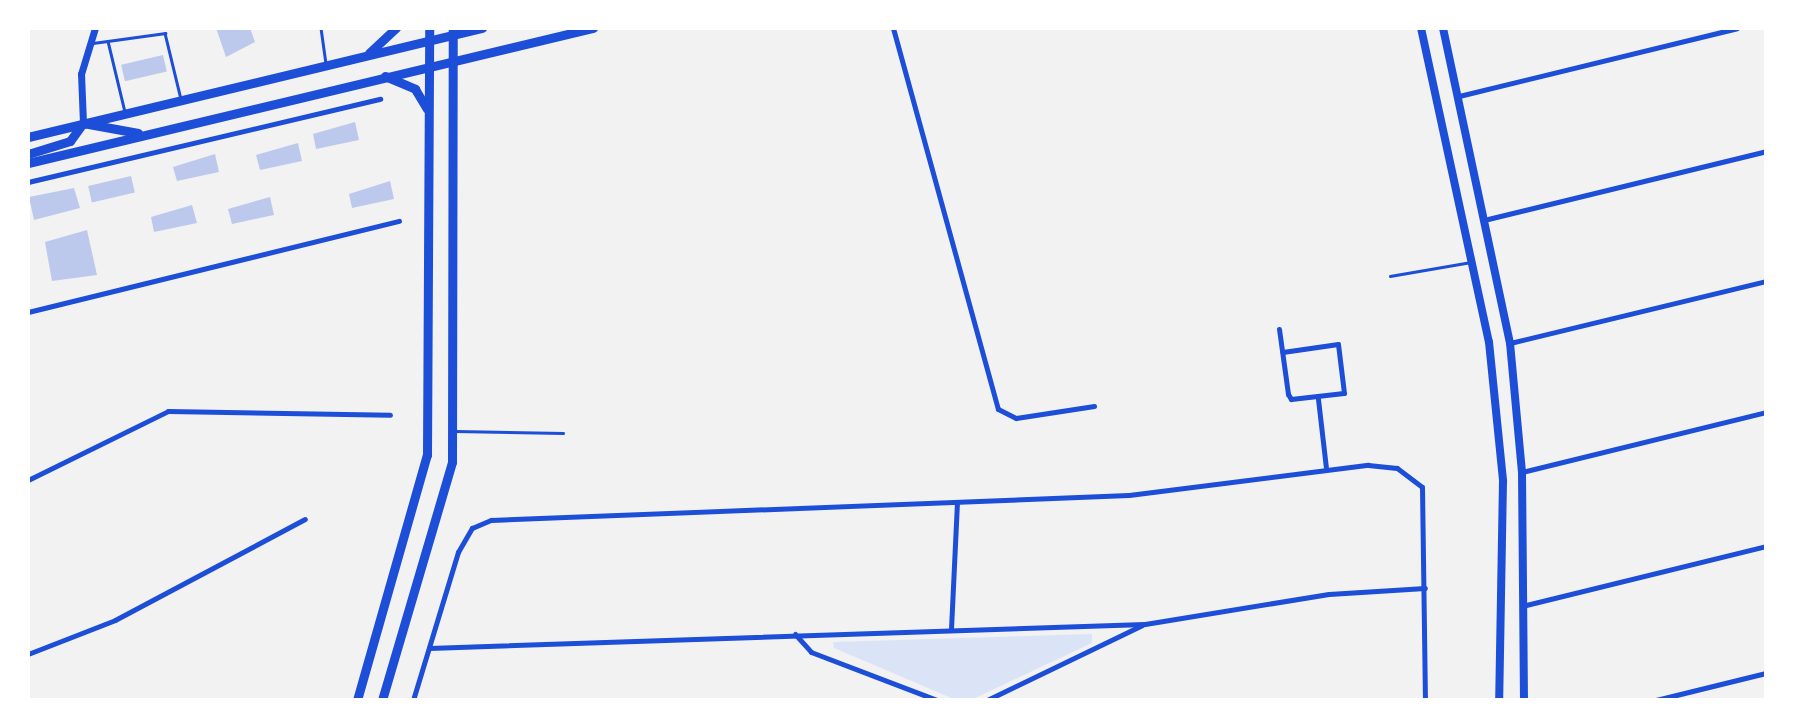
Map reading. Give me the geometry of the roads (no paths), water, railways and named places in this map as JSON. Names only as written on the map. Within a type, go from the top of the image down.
[{"type":"main road","points":[[367,55],[396,28]]},
{"type":"main road","points":[[357,700],[427,455],[429,28]]},
{"type":"main road","points":[[28,137],[429,41],[453,31],[482,28]]},
{"type":"main road","points":[[28,163],[383,76],[593,28]]},
{"type":"main road","points":[[1421,28],[1475,262],[1503,481],[1499,700]]},
{"type":"main road","points":[[1443,28],[1488,219],[1510,343],[1522,472],[1524,700]]},
{"type":"main road","points":[[382,700],[444,494],[454,431],[453,31]]},
{"type":"main road","points":[[383,76],[415,89],[428,111]]},
{"type":"main road","points":[[83,123],[150,133]]},
{"type":"main road","points":[[28,154],[70,141],[83,123]]},
{"type":"street","points":[[83,123],[81,74],[95,28]]},
{"type":"street","points":[[893,28],[995,403],[1016,418],[1094,406]]},
{"type":"street","points":[[1459,96],[1737,28]]},
{"type":"street","points":[[28,182],[380,99]]},
{"type":"street","points":[[1488,219],[1766,151]]},
{"type":"street","points":[[28,312],[399,221]]},
{"type":"street","points":[[1510,343],[1766,281]]},
{"type":"street","points":[[1279,329],[1289,397],[1318,399],[1346,390],[1338,344],[1283,352]]},
{"type":"street","points":[[1318,399],[1326,468]]},
{"type":"street","points":[[28,480],[168,411],[390,415]]},
{"type":"street","points":[[1522,472],[1766,412]]},
{"type":"street","points":[[413,700],[458,552],[472,528],[491,520],[957,504],[1165,492],[1326,468],[1384,466],[1417,479],[1424,498],[1425,700]]},
{"type":"street","points":[[951,629],[957,504]]},
{"type":"street","points":[[28,654],[115,620],[305,519]]},
{"type":"street","points":[[1522,606],[1766,546]]},
{"type":"street","points":[[429,648],[1145,624],[1329,594],[1425,588]]},
{"type":"street","points":[[988,700],[1145,624]]},
{"type":"street","points":[[794,634],[811,652],[937,700]]},
{"type":"street","points":[[1656,700],[1766,673]]},
{"type":"lane","points":[[292,28],[299,28]]},
{"type":"lane","points":[[321,28],[326,64]]},
{"type":"lane","points":[[89,43],[165,33],[181,99]]},
{"type":"lane","points":[[108,41],[125,112]]},
{"type":"lane","points":[[1390,276],[1475,262]]},
{"type":"lane","points":[[454,431],[564,433]]}]
